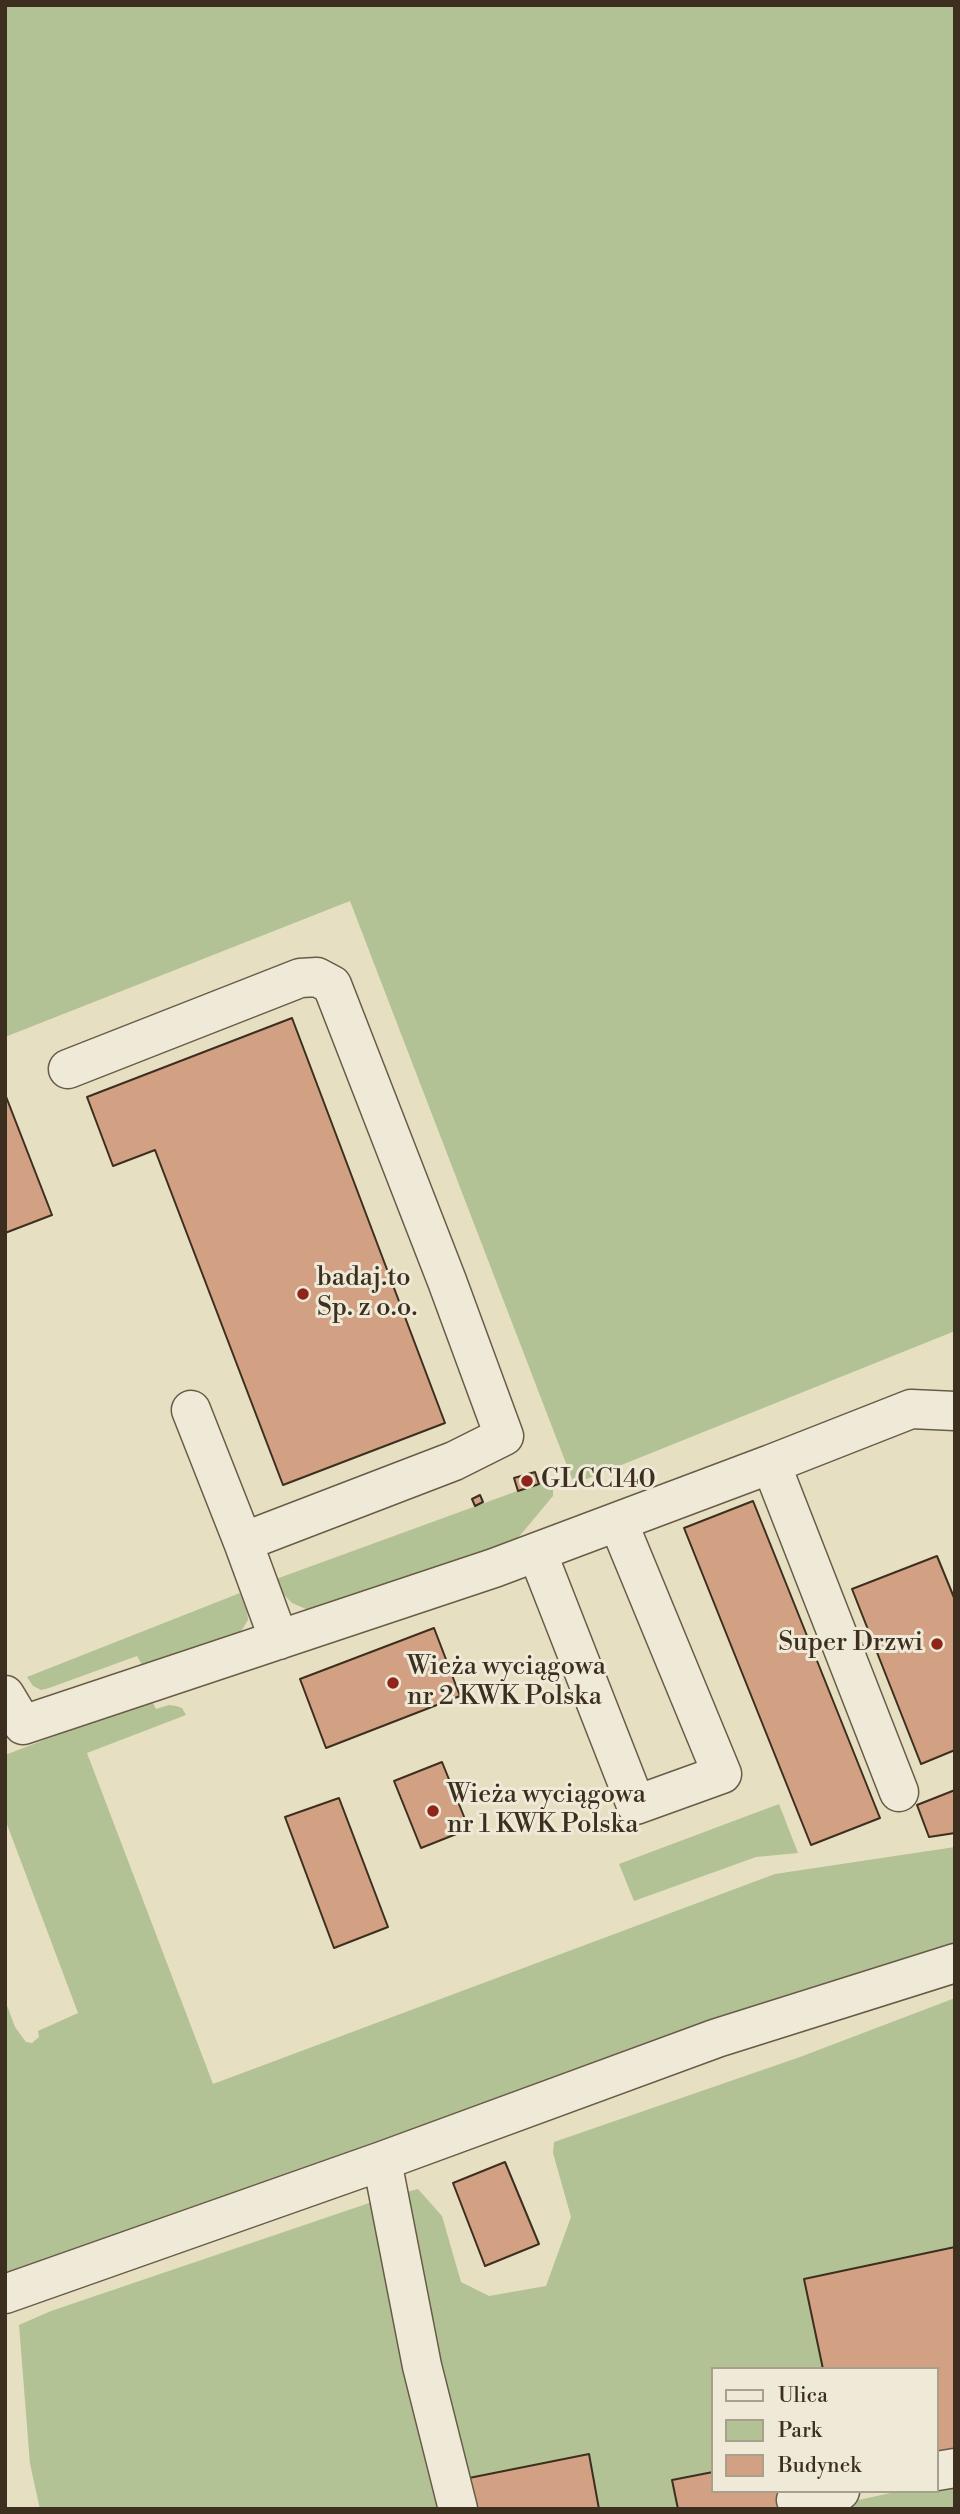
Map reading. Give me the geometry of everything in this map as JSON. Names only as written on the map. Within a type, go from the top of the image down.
[{"type":"lane","points":[[68,1069],[300,978],[317,977],[332,985],[447,1281],[503,1436],[454,1461],[243,1542]]},
{"type":"lane","points":[[11,1718],[279,1640],[537,1552],[911,1409],[955,1412]]},
{"type":"lane","points":[[191,1410],[279,1640]]},
{"type":"lane","points":[[771,1464],[899,1791]]},
{"type":"lane","points":[[537,1552],[636,1805],[722,1774],[618,1522]]},
{"type":"lane","points":[[5,2294],[382,2161],[717,2038],[955,1963]]},
{"type":"lane","points":[[382,2161],[422,2366],[458,2509]]},
{"type":"lane","points":[[796,2500],[830,2493]]},
{"type":"green space","points":[[5,5],[955,5],[955,1331],[574,1484],[350,901],[5,1037]]},
{"type":"green space","points":[[553,1478],[553,1496],[509,1546],[316,1609],[306,1609],[292,1603],[284,1595],[276,1579]]},
{"type":"green space","points":[[240,1593],[248,1620],[240,1633],[142,1665],[137,1656],[41,1690],[33,1686],[27,1677]]},
{"type":"green space","points":[[151,1699],[156,1709],[176,1706],[182,1708],[186,1715],[87,1753],[213,2084],[775,1874],[955,1847],[955,1954],[5,2286],[5,2000],[15,2027],[26,2042],[32,2043],[39,2037],[38,2031],[78,2013],[5,1819],[5,1755]]},
{"type":"green space","points":[[779,1804],[798,1853],[756,1857],[634,1901],[619,1864]]},
{"type":"green space","points":[[955,1998],[955,2247],[804,2279],[823,2367],[712,2367],[712,2472],[672,2480],[678,2509],[600,2509],[588,2454],[460,2480],[465,2509],[40,2509],[30,2464],[19,2325],[51,2311],[381,2199],[418,2189],[442,2216],[461,2282],[489,2296],[546,2286],[571,2217],[553,2153],[554,2142],[800,2057]]},
{"type":"green space","points":[[955,2480],[955,2509],[817,2509],[891,2493],[939,2493],[939,2483]]},
{"type":"building","name":"badaj.to Sp. z o.o.","points":[[292,1018],[445,1423],[283,1485],[155,1150],[113,1166],[87,1097]]},
{"type":"building","points":[[5,1094],[52,1215],[5,1233]]},
{"type":"building","name":"GLCC140","points":[[535,1472],[539,1484],[518,1491],[514,1478]]},
{"type":"building","points":[[480,1495],[483,1502],[475,1506],[472,1499]]},
{"type":"building","points":[[753,1501],[880,1818],[811,1845],[684,1528]]},
{"type":"building","points":[[937,1556],[955,1600],[955,1750],[921,1764],[852,1589]]},
{"type":"building","points":[[434,1628],[460,1696],[326,1748],[300,1679]]},
{"type":"building","points":[[442,1762],[469,1829],[421,1848],[394,1781]]},
{"type":"building","points":[[955,1790],[955,1833],[929,1837],[917,1805]]},
{"type":"building","points":[[339,1798],[388,1927],[334,1948],[285,1817]]},
{"type":"building","points":[[505,2162],[539,2244],[485,2266],[453,2183]]},
{"type":"building","points":[[955,2247],[955,2461],[939,2464],[939,2367],[823,2367],[804,2279]]},
{"type":"building","points":[[589,2454],[599,2509],[465,2509],[459,2480]]},
{"type":"building","points":[[712,2472],[712,2493],[785,2493],[788,2509],[678,2509],[672,2480]]},
{"type":"place","name":"badaj.to Sp. z o.o.","points":[[303,1294]]},
{"type":"place","name":"GLCC140","points":[[527,1481]]},
{"type":"place","name":"Super Drzwi","points":[[937,1644]]},
{"type":"place","name":"Wieża wyciągowa nr 2 KWK Polska","points":[[393,1683]]},
{"type":"place","name":"Wieża wyciągowa nr 1 KWK Polska","points":[[433,1811]]}]
